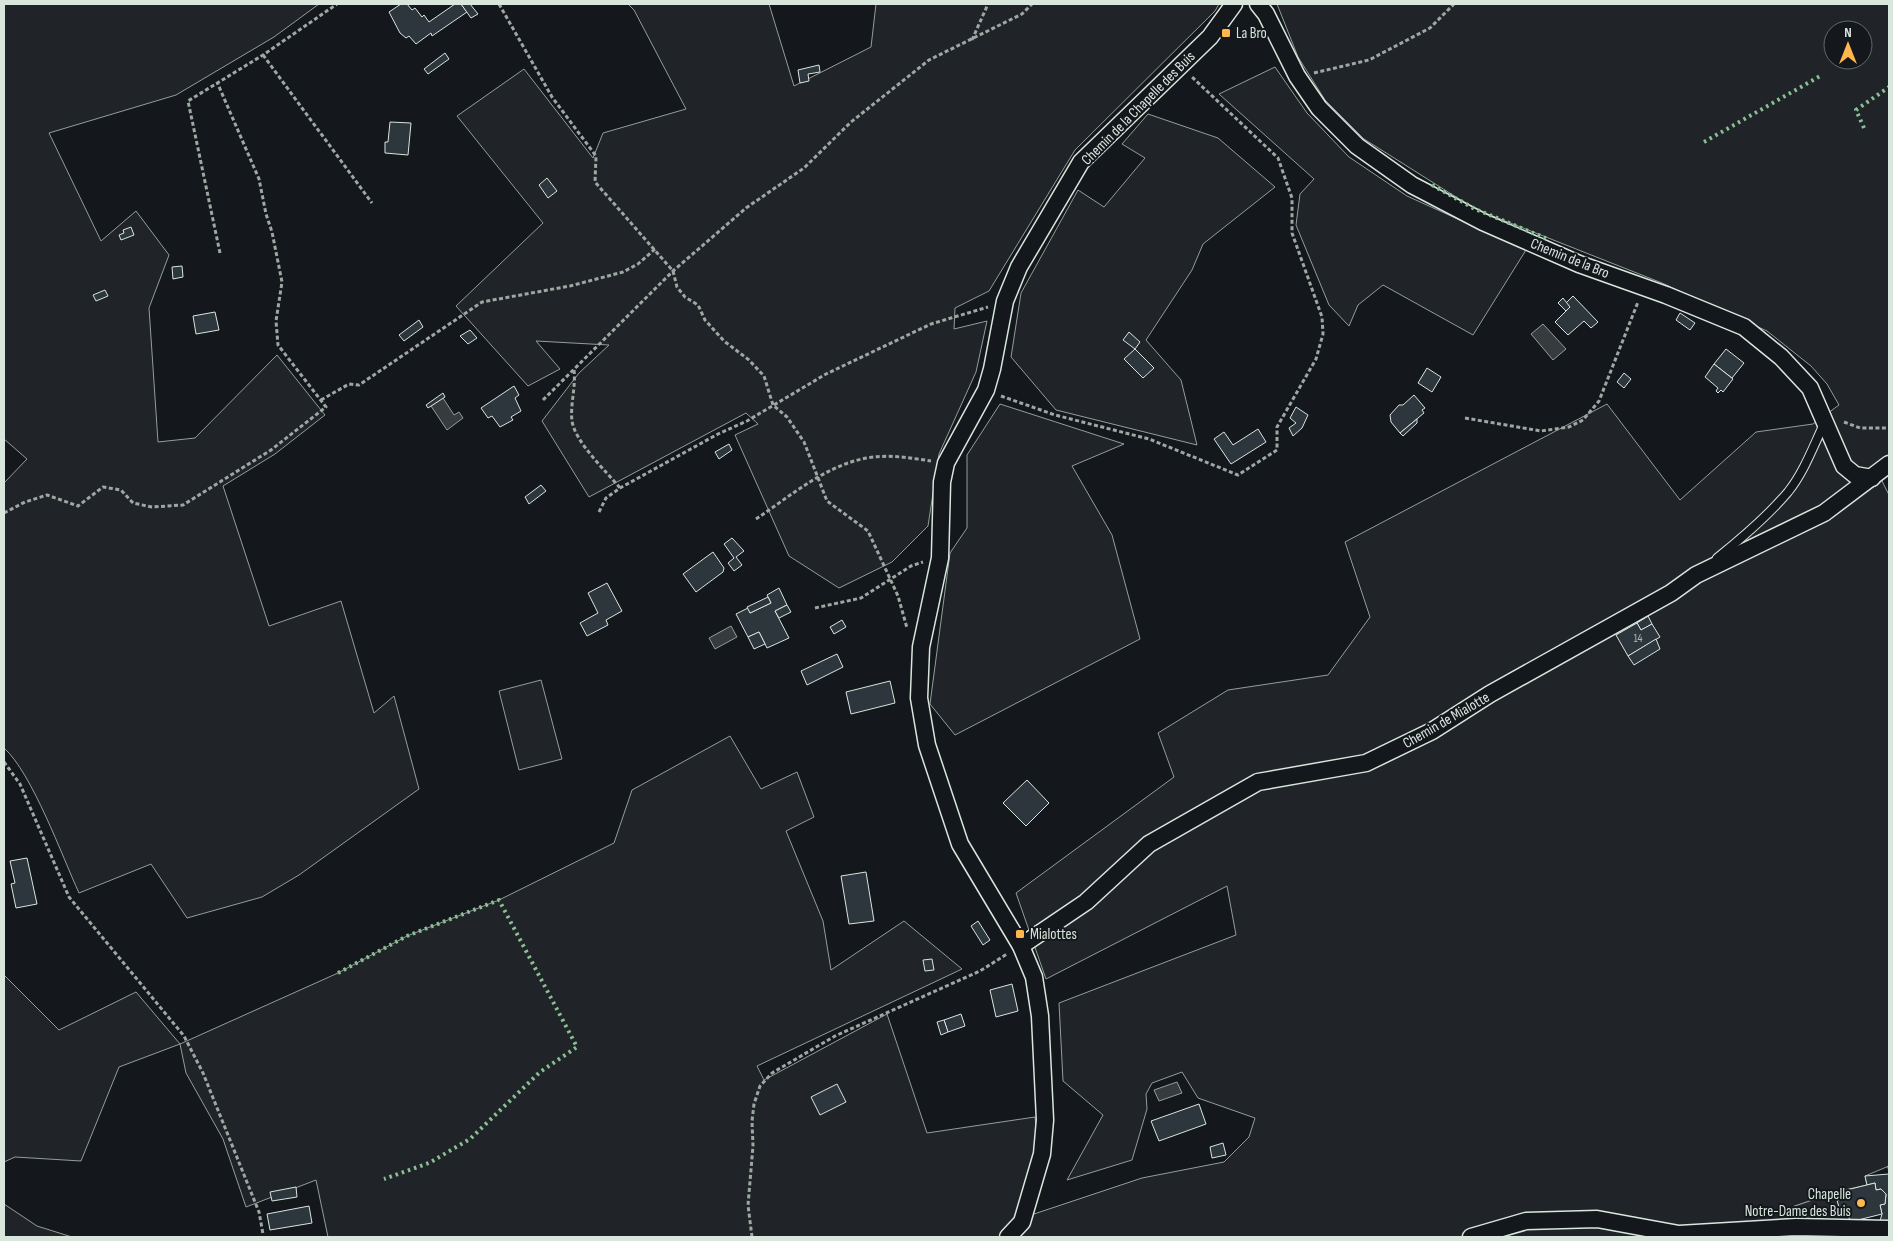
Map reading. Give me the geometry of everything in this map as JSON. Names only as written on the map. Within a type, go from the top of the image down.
[{"type":"street","name":"Chemin de la Chapelle des Buis","points":[[1008,1237],[1022,1222],[1042,1154],[1046,1120],[1040,1016],[1034,977],[1021,946],[960,844],[928,745],[919,698],[921,646],[940,558],[942,482],[946,463],[986,390],[1005,301],[1019,267],[1081,162],[1210,37],[1234,4]]},
{"type":"street","name":"Chemin de la Bro","points":[[1258,4],[1266,14],[1297,76],[1319,108],[1357,146],[1412,184],[1492,226],[1579,264],[1644,287],[1744,327],[1781,357],[1810,388],[1844,466],[1855,474],[1872,478]]},
{"type":"street","points":[[1872,478],[1889,464]]},
{"type":"street","name":"Chemin de Mialotte","points":[[1021,946],[1086,902],[1149,844],[1258,782],[1366,763],[1432,731],[1515,680],[1671,593],[1696,575],[1824,513],[1872,478]]},
{"type":"street","points":[[1471,1237],[1526,1221],[1596,1220],[1680,1234],[1788,1228],[1889,1229]]},
{"type":"lane","points":[[1696,575],[1753,529],[1788,492],[1804,467],[1823,415]]},
{"type":"path","points":[[220,252],[188,101],[263,55],[337,4]]},
{"type":"path","points":[[499,4],[552,97],[596,156],[594,182],[673,271],[678,287],[685,297],[698,305],[705,320],[724,341],[749,360],[764,376],[774,404],[787,417],[804,442],[814,470],[819,476],[827,501],[868,531],[888,580],[898,596],[908,630],[921,646]]},
{"type":"path","points":[[972,40],[988,4]]},
{"type":"path","points":[[543,400],[673,271],[746,208],[804,168],[851,122],[929,60],[1022,14],[1032,4]]},
{"type":"path","points":[[1297,76],[1369,60],[1430,28],[1454,4]]},
{"type":"path","points":[[263,55],[372,203]]},
{"type":"path","points":[[986,390],[1054,415],[1149,439],[1238,475],[1277,450],[1277,427],[1316,359],[1323,334],[1322,317],[1292,233],[1292,198],[1278,158],[1179,66]]},
{"type":"path","points":[[4,513],[25,502],[47,496],[78,506],[103,487],[121,490],[133,503],[152,507],[183,505],[271,450],[326,406],[278,345],[276,321],[282,282],[272,232],[266,214],[259,179],[217,82]]},
{"type":"path","points":[[321,400],[349,384],[359,385],[482,302],[570,286],[623,272],[638,264],[655,249]]},
{"type":"path","points":[[1466,418],[1541,431],[1569,428],[1583,420],[1599,401],[1644,287]]},
{"type":"path","points":[[599,512],[606,498],[620,488],[826,374],[931,324],[1005,301]]},
{"type":"path","points":[[574,370],[575,384],[572,420],[575,433],[620,488]]},
{"type":"path","points":[[1823,415],[1860,428],[1889,428]]},
{"type":"path","points":[[756,519],[819,476],[850,461],[875,456],[946,463]]},
{"type":"path","points":[[815,608],[861,598],[911,566],[940,558]]},
{"type":"path","points":[[4,762],[20,784],[69,897],[184,1036],[203,1073],[259,1212],[263,1234]]},
{"type":"path","points":[[752,1237],[748,1205],[754,1104],[760,1086],[772,1073],[835,1036],[980,971],[1021,946]]},
{"type":"shaded area","points":[[4,4],[319,4],[274,37],[176,95],[49,133],[101,241],[136,211],[169,255],[149,308],[158,442],[195,438],[277,355],[325,415],[275,454],[223,486],[269,626],[341,601],[374,713],[394,696],[419,789],[299,875],[262,897],[187,918],[151,864],[79,893],[36,795],[15,760],[4,748],[4,483],[27,459],[4,439]]},
{"type":"shaded area","points":[[628,4],[769,4],[794,86],[871,47],[876,4],[1219,4],[1215,11],[1075,150],[989,291],[955,308],[954,329],[987,321],[976,372],[939,454],[928,526],[892,562],[839,588],[789,556],[735,435],[758,424],[746,413],[589,497],[542,421],[579,373],[609,345],[536,341],[560,369],[528,386],[456,306],[543,223],[457,116],[524,69],[593,158],[603,133],[686,109],[634,10]]},
{"type":"shaded area","points":[[1277,4],[1889,4],[1889,463],[1880,477],[1889,495],[1889,1166],[1865,1176],[1867,1185],[1836,1192],[1792,1207],[1796,1222],[1806,1237],[328,1237],[316,1180],[246,1207],[223,1139],[186,1073],[180,1044],[338,973],[407,936],[499,900],[614,843],[632,790],[730,736],[761,789],[797,772],[814,817],[786,831],[823,921],[831,970],[904,921],[962,969],[757,1066],[764,1080],[887,1014],[927,1133],[1035,1117],[1039,1156],[1016,1220],[1142,1178],[1224,1162],[1249,1137],[1255,1118],[1198,1098],[1182,1072],[1152,1083],[1146,1094],[1147,1109],[1132,1160],[1067,1180],[1103,1115],[1063,1081],[1059,1003],[1236,935],[1227,886],[1046,979],[1016,893],[1174,777],[1158,733],[1228,690],[1328,675],[1370,617],[1345,542],[1607,404],[1680,500],[1756,432],[1813,424],[1839,405],[1827,384],[1811,366],[1767,331],[1662,283],[1475,209],[1364,139],[1325,100],[1298,57]]},
{"type":"shaded area","points":[[1275,67],[1307,113],[1349,157],[1407,196],[1526,250],[1473,335],[1383,285],[1358,305],[1349,326],[1329,305],[1296,225],[1300,194],[1314,179],[1219,94]]},
{"type":"shaded area","points":[[1148,114],[1218,138],[1275,187],[1203,244],[1192,270],[1146,340],[1181,380],[1197,445],[1056,410],[1011,357],[1021,293],[1078,190],[1104,207],[1145,158],[1122,144]]},
{"type":"shaded area","points":[[1543,324],[1566,349],[1553,360],[1531,334]]},
{"type":"shaded area","points":[[443,398],[454,415],[459,412],[463,418],[447,430],[431,406]]},
{"type":"shaded area","points":[[1000,404],[1124,444],[1072,466],[1112,535],[1140,639],[955,735],[930,704],[950,553],[967,528],[967,455]]},
{"type":"shaded area","points":[[731,626],[737,637],[715,649],[709,638]]},
{"type":"shaded area","points":[[541,680],[562,759],[519,770],[499,691]]},
{"type":"shaded area","points":[[4,975],[59,1030],[136,992],[180,1044],[119,1067],[81,1161],[15,1157],[4,1162]]},
{"type":"shaded area","points":[[1177,1082],[1182,1093],[1159,1101],[1154,1090]]},
{"type":"shaded area","points":[[1836,1192],[1841,1215],[1848,1213],[1850,1222],[1796,1222],[1792,1207]]},
{"type":"shaded area","points":[[4,1204],[37,1226],[72,1237],[4,1237]]},
{"type":"building","points":[[401,4],[407,4],[412,10],[415,8],[429,22],[455,4],[461,4],[467,12],[432,36],[431,33],[416,44],[409,36],[406,38],[400,33],[389,12]]},
{"type":"building","points":[[461,4],[470,4],[478,14],[471,18]]},
{"type":"building","points":[[445,53],[449,59],[428,74],[424,69]]},
{"type":"building","points":[[819,65],[820,72],[808,74],[809,81],[800,83],[798,70]]},
{"type":"building","points":[[390,122],[411,123],[408,155],[385,153],[385,142],[388,142]]},
{"type":"building","points":[[547,178],[557,191],[548,198],[539,185]]},
{"type":"building","points":[[131,227],[134,235],[121,240],[119,235],[124,233],[123,230]]},
{"type":"building","points":[[182,266],[183,277],[173,279],[172,267]]},
{"type":"building","points":[[105,290],[108,296],[96,301],[93,295]]},
{"type":"building","points":[[1573,296],[1598,322],[1591,328],[1584,321],[1568,335],[1555,322],[1570,307],[1566,303]]},
{"type":"building","points":[[1563,298],[1570,307],[1566,311],[1558,303]]},
{"type":"building","points":[[215,312],[219,330],[196,334],[193,316]]},
{"type":"building","points":[[1680,313],[1695,323],[1690,330],[1676,320]]},
{"type":"building","points":[[419,320],[423,327],[404,341],[399,335]]},
{"type":"building","points":[[470,330],[477,338],[468,344],[460,336]]},
{"type":"building","points":[[1129,332],[1140,342],[1135,349],[1123,340]]},
{"type":"building","points":[[1135,349],[1154,368],[1143,378],[1124,359]]},
{"type":"building","points":[[1726,349],[1744,363],[1732,378],[1714,364]]},
{"type":"building","points":[[1714,364],[1733,379],[1723,392],[1721,390],[1718,393],[1716,391],[1718,388],[1705,377]]},
{"type":"building","points":[[1427,368],[1441,377],[1432,392],[1418,383]]},
{"type":"building","points":[[1624,373],[1631,379],[1624,388],[1617,382]]},
{"type":"building","points":[[514,386],[519,395],[515,398],[521,411],[511,417],[513,420],[500,427],[492,416],[488,418],[481,408]]},
{"type":"building","points":[[443,393],[445,397],[428,408],[426,405]]},
{"type":"building","points":[[1414,395],[1425,408],[1422,410],[1424,413],[1400,433],[1391,422],[1390,415],[1399,405],[1403,405]]},
{"type":"building","points":[[1296,407],[1308,415],[1302,428],[1293,436],[1289,428],[1296,423],[1290,418]]},
{"type":"building","points":[[1417,419],[1417,423],[1403,436],[1400,433]]},
{"type":"building","points":[[1258,429],[1266,442],[1231,464],[1214,439],[1224,432],[1233,445]]},
{"type":"building","points":[[729,444],[732,450],[719,459],[715,452]]},
{"type":"building","points":[[541,485],[546,491],[529,504],[525,497]]},
{"type":"building","points":[[732,538],[744,551],[736,557],[742,565],[734,571],[728,563],[734,558],[724,544]]},
{"type":"building","points":[[713,552],[724,568],[723,572],[696,592],[683,574]]},
{"type":"building","points":[[607,583],[622,611],[606,620],[608,625],[587,636],[580,623],[598,613],[588,593]]},
{"type":"building","points":[[779,588],[787,605],[775,611],[789,638],[767,648],[759,632],[748,637],[736,614],[748,608],[750,613],[771,603],[767,595]]},
{"type":"building","points":[[768,597],[771,603],[750,613],[747,607]]},
{"type":"building","points":[[787,605],[791,612],[779,618],[775,611]]},
{"type":"building","points":[[1648,616],[1652,624],[1641,630],[1637,623]]},
{"type":"building","points":[[842,620],[846,627],[834,634],[830,627]]},
{"type":"building","points":[[1637,623],[1641,630],[1652,624],[1660,637],[1628,656],[1616,635]]},
{"type":"building","points":[[759,632],[765,644],[754,649],[748,637]]},
{"type":"building","points":[[1656,639],[1660,649],[1634,665],[1628,656]]},
{"type":"building","points":[[837,654],[843,667],[807,685],[801,671]]},
{"type":"building","points":[[890,681],[895,703],[851,714],[846,692]]},
{"type":"building","points":[[1027,780],[1049,803],[1026,826],[1003,803]]},
{"type":"building","points":[[27,858],[37,904],[16,908],[11,884],[15,883],[10,861]]},
{"type":"building","points":[[866,872],[874,921],[849,924],[841,876]]},
{"type":"building","points":[[978,921],[990,940],[983,945],[971,926]]},
{"type":"building","points":[[932,959],[934,970],[925,971],[923,960]]},
{"type":"building","points":[[1012,984],[1018,1011],[996,1017],[990,990]]},
{"type":"building","points":[[961,1014],[965,1026],[948,1032],[944,1020]]},
{"type":"building","points":[[944,1020],[948,1032],[941,1035],[937,1022]]},
{"type":"building","points":[[837,1084],[846,1102],[820,1115],[811,1097]]},
{"type":"building","points":[[1199,1104],[1206,1124],[1159,1141],[1151,1121]]},
{"type":"building","points":[[1223,1143],[1226,1155],[1212,1158],[1210,1147]]},
{"type":"building","points":[[1889,1174],[1889,1221],[1880,1221],[1882,1214],[1880,1205],[1885,1204],[1886,1194],[1881,1189],[1876,1190],[1875,1183],[1867,1185],[1865,1176]]},
{"type":"building","name":"Chapelle Notre-Dame des Buis","points":[[1875,1183],[1876,1190],[1881,1189],[1886,1194],[1885,1204],[1880,1205],[1882,1214],[1850,1222],[1848,1213],[1841,1215],[1837,1200],[1844,1199],[1842,1191]]},
{"type":"building","points":[[296,1187],[297,1197],[272,1201],[270,1192]]},
{"type":"building","points":[[309,1206],[312,1223],[270,1230],[267,1214]]},
{"type":"hedge","points":[[1704,142],[1822,75]]},
{"type":"hedge","points":[[1864,128],[1856,110],[1889,87]]},
{"type":"hedge","points":[[1432,185],[1475,209],[1548,239]]},
{"type":"hedge","points":[[338,973],[407,936],[499,900],[577,1047],[540,1072],[470,1139],[429,1163],[384,1179]]},
{"type":"place","name":"La Bro","points":[[1226,33]]},
{"type":"place","name":"Mialottes","points":[[1020,934]]},
{"type":"place","name":"Chapelle Notre-Dame des Buis","points":[[1861,1203]]}]
